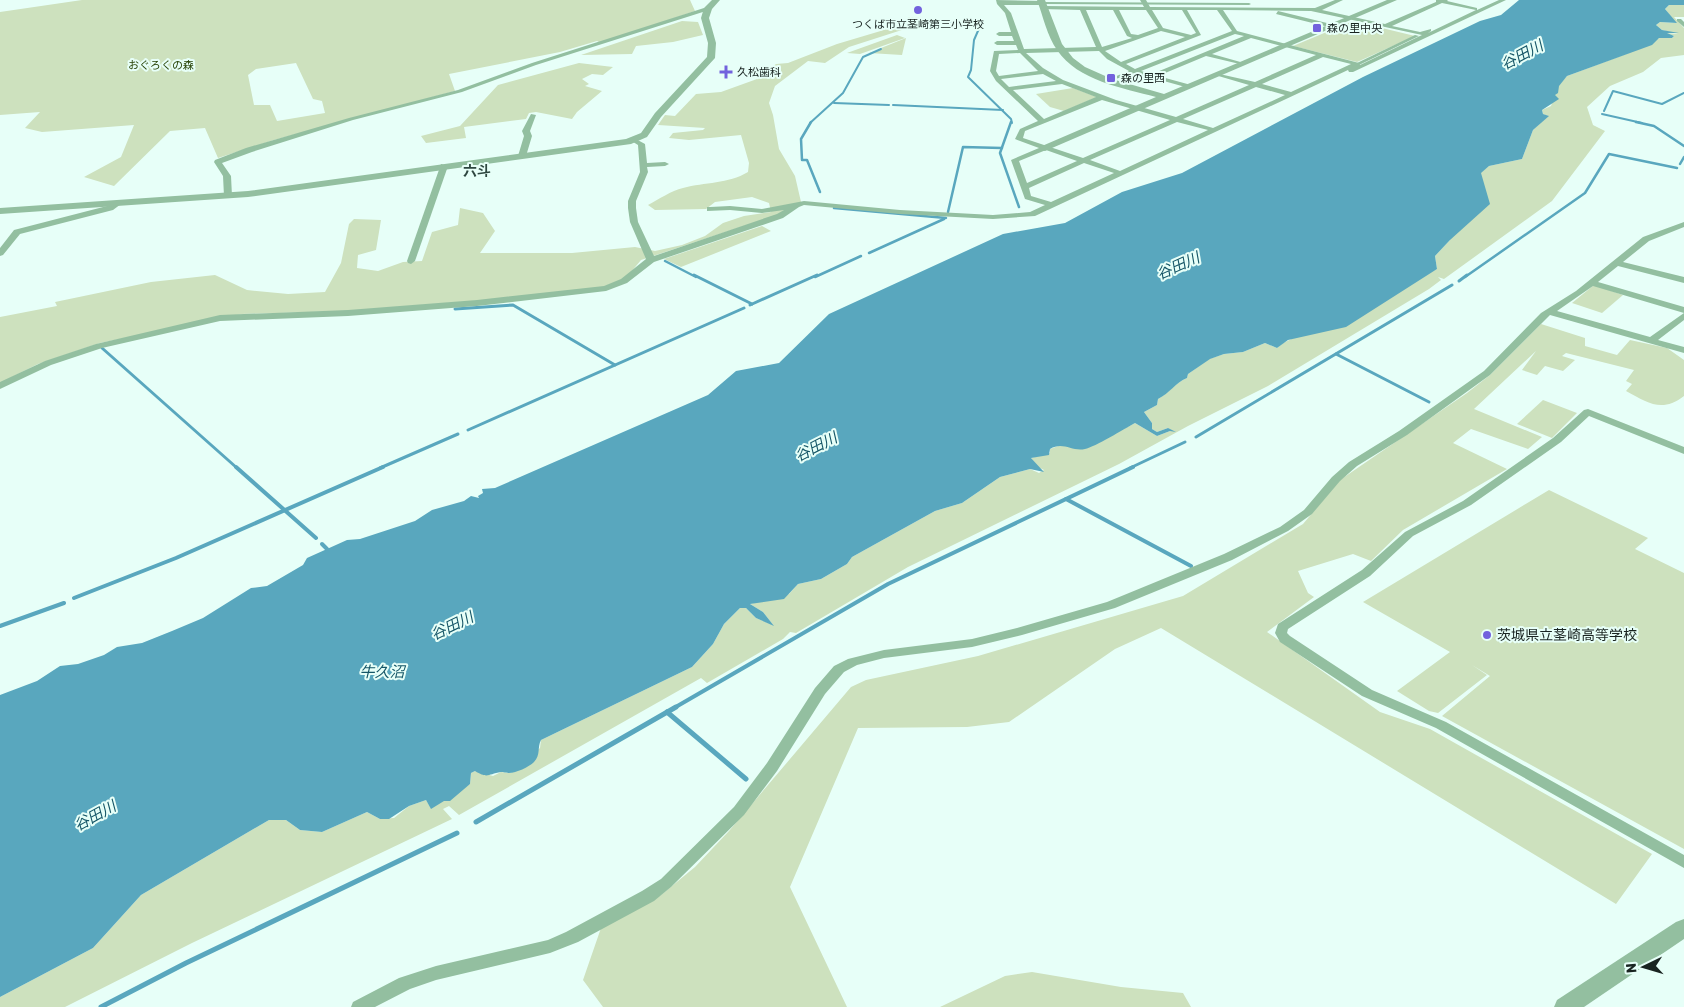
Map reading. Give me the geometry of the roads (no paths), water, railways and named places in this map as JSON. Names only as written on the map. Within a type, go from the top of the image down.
[{"type":"street","points":[[0,212],[228,196],[614,145],[634,140],[644,135],[658,115],[710,58],[712,43],[705,14],[716,0]]},
{"type":"street","points":[[1316,10],[1340,0]]},
{"type":"street","points":[[1052,205],[1028,196],[1015,160],[1393,0]]},
{"type":"street","points":[[1434,0],[1475,9]]},
{"type":"street","points":[[999,1],[1082,8],[1115,8],[1145,4],[1182,8],[1316,10],[1421,34],[1494,0]]},
{"type":"street","points":[[710,209],[740,208],[762,211],[813,203],[900,212],[999,217],[1020,216],[1060,207],[1504,0]]},
{"type":"street","points":[[999,1],[1008,12],[1022,52],[1044,72],[1062,82],[1103,97],[1214,130]]},
{"type":"street","points":[[1386,26],[1443,1]]},
{"type":"street","points":[[1248,2],[1254,8]]},
{"type":"street","points":[[1043,4],[1309,2]]},
{"type":"street","points":[[1043,4],[1062,50],[1077,64],[1110,80],[1165,97]]},
{"type":"street","points":[[1145,4],[1161,29]]},
{"type":"street","points":[[1082,8],[1101,49],[1121,64],[1153,76],[1189,86]]},
{"type":"street","points":[[1115,8],[1129,35],[1138,37]]},
{"type":"street","points":[[1121,64],[1199,34],[1182,8]]},
{"type":"street","points":[[1218,8],[1235,32]]},
{"type":"street","points":[[1272,8],[1275,12],[1333,26]]},
{"type":"street","points":[[228,196],[227,176],[218,162],[233,156],[351,119],[460,91],[534,64],[704,10]]},
{"type":"street","points":[[1679,20],[1684,25]]},
{"type":"street","points":[[1043,122],[997,78],[993,71],[996,52],[1101,49],[1161,29],[1191,37]]},
{"type":"street","points":[[1110,80],[1235,32],[1358,64]]},
{"type":"street","points":[[999,34],[1015,34]]},
{"type":"street","points":[[1153,76],[1250,36]]},
{"type":"street","points":[[1038,212],[1417,36]]},
{"type":"street","points":[[997,43],[1018,43]]},
{"type":"street","points":[[1189,49],[1242,64]]},
{"type":"street","points":[[1024,187],[1322,55]]},
{"type":"street","points":[[997,78],[1044,72]]},
{"type":"street","points":[[1217,74],[1290,94]]},
{"type":"street","points":[[1008,89],[1062,82]]},
{"type":"street","points":[[1103,97],[1022,130],[1019,138],[1120,173]]},
{"type":"street","points":[[522,156],[528,136],[526,131],[533,115]]},
{"type":"street","points":[[634,140],[641,144],[645,165],[632,208],[634,222],[651,260]]},
{"type":"street","points":[[645,165],[665,164]]},
{"type":"street","points":[[411,261],[444,166]]},
{"type":"street","points":[[0,253],[17,232],[110,208],[117,204]]},
{"type":"street","points":[[0,386],[48,363],[98,346],[201,322],[236,316],[358,312],[582,293],[614,286],[631,277],[651,260],[780,216],[796,205]]},
{"type":"street","points":[[359,1007],[406,983],[436,973],[550,946],[572,937],[648,896],[666,884],[739,811],[772,767],[820,691],[839,669],[853,662],[884,654],[990,638],[1112,605],[1228,557],[1284,529],[1308,512],[1336,478],[1353,464],[1465,391],[1506,355],[1544,315],[1591,283],[1646,239],[1684,224]]},
{"type":"street","points":[[1616,263],[1684,280]]},
{"type":"street","points":[[1591,283],[1684,310]]},
{"type":"street","points":[[1550,312],[1684,350]]},
{"type":"street","points":[[1652,340],[1684,316]]},
{"type":"street","points":[[1684,451],[1588,412],[1557,440],[1467,503],[1409,534],[1366,573],[1282,627],[1281,633],[1285,639],[1367,693],[1441,725],[1684,862]]},
{"type":"street","points":[[1565,1007],[1684,928]]},
{"type":"water","name":"牛久沼","points":[[1519,0],[1684,0],[1684,5],[1669,5],[1665,9],[1677,23],[1660,22],[1656,25],[1662,30],[1679,33],[1667,33],[1674,36],[1672,38],[1659,38],[1652,45],[1567,76],[1555,95],[1559,99],[1542,110],[1543,114],[1549,116],[1533,130],[1522,159],[1489,166],[1481,173],[1490,204],[1435,256],[1437,269],[1346,327],[1288,340],[1277,348],[1265,343],[1243,352],[1224,354],[1210,359],[1188,374],[1187,378],[1158,399],[1157,405],[1144,412],[1152,423],[1152,429],[1157,432],[1168,428],[1176,432],[1170,431],[1157,436],[1135,423],[1090,448],[1080,450],[1059,446],[1050,449],[1049,455],[1031,458],[1044,472],[1030,469],[1000,477],[962,503],[935,511],[852,557],[847,564],[821,579],[798,584],[784,599],[750,604],[763,612],[774,626],[756,618],[746,608],[740,608],[724,624],[713,644],[692,667],[541,740],[536,759],[532,764],[522,769],[512,773],[501,772],[488,775],[475,771],[471,773],[470,784],[450,801],[444,801],[431,809],[426,800],[409,806],[389,819],[380,819],[367,812],[322,832],[300,830],[286,820],[269,820],[141,895],[93,948],[0,997],[0,695],[37,681],[60,666],[78,664],[104,655],[117,647],[142,643],[203,618],[251,588],[267,586],[303,565],[307,558],[347,540],[360,539],[415,521],[432,510],[464,501],[471,496],[479,498],[478,496],[483,493],[482,489],[495,488],[708,395],[736,371],[779,363],[829,314],[1003,234],[1065,223],[1122,192],[1182,173],[1363,77],[1480,21],[1501,15]]},
{"type":"waterway","points":[[946,22],[981,24],[974,40],[971,70],[968,77],[1002,110]]},
{"type":"waterway","points":[[811,122],[843,93],[863,57],[881,49]]},
{"type":"waterway","points":[[1604,111],[1613,91],[1662,104],[1684,93]]},
{"type":"waterway","points":[[834,103],[889,105]]},
{"type":"waterway","points":[[893,105],[1002,110]]},
{"type":"waterway","points":[[1002,110],[1011,119],[1012,123]]},
{"type":"waterway","points":[[1602,114],[1642,123]]},
{"type":"waterway","points":[[811,122],[801,139],[802,160],[807,160],[820,192]]},
{"type":"waterway","points":[[1002,148],[1011,122]]},
{"type":"waterway","points":[[1636,122],[1654,126],[1684,146]]},
{"type":"waterway","points":[[948,212],[963,147],[1002,148]]},
{"type":"waterway","points":[[1002,148],[1000,153],[1019,207]]},
{"type":"waterway","points":[[1465,277],[1585,193],[1609,154],[1677,168]]},
{"type":"waterway","points":[[1680,164],[1684,157]]},
{"type":"waterway","points":[[834,208],[946,218]]},
{"type":"waterway","points":[[869,253],[944,219]]},
{"type":"waterway","points":[[815,277],[861,256]]},
{"type":"waterway","points":[[665,261],[696,277]]},
{"type":"waterway","points":[[694,275],[752,304]]},
{"type":"waterway","points":[[750,305],[817,275]]},
{"type":"waterway","points":[[1459,281],[1467,275]]},
{"type":"waterway","points":[[1196,437],[1452,285]]},
{"type":"waterway","points":[[455,309],[513,305],[615,365]]},
{"type":"waterway","points":[[468,430],[744,308]]},
{"type":"waterway","points":[[102,348],[237,468]]},
{"type":"waterway","points":[[1336,354],[1429,402]]},
{"type":"waterway","points":[[380,468],[458,434]]},
{"type":"waterway","points":[[1130,468],[1185,442]]},
{"type":"waterway","points":[[236,467],[285,510]]},
{"type":"waterway","points":[[285,510],[383,467]]},
{"type":"waterway","points":[[674,708],[888,584],[1133,467]]},
{"type":"waterway","points":[[1066,499],[1191,566]]},
{"type":"waterway","points":[[74,598],[176,558],[285,510]]},
{"type":"waterway","points":[[285,510],[316,538]]},
{"type":"waterway","points":[[322,544],[327,549]]},
{"type":"waterway","points":[[0,626],[64,603]]},
{"type":"waterway","points":[[667,712],[676,707]]},
{"type":"waterway","points":[[476,822],[667,712]]},
{"type":"waterway","points":[[667,712],[746,779]]},
{"type":"waterway","points":[[101,1007],[186,963],[457,833]]},
{"type":"place","name":"つくば市立茎崎第三小学校","points":[[918,10]]},
{"type":"place","name":"森の里中央","points":[[1317,28]]},
{"type":"place","name":"久松歯科","points":[[726,72]]},
{"type":"place","name":"森の里西","points":[[1111,78]]},
{"type":"place","name":"茨城県立茎崎高等学校","points":[[1487,635]]},
{"type":"district","name":"六斗","points":[[477,171]]},
{"type":"water label","name":"谷田川","points":[[1522,55]]},
{"type":"water label","name":"谷田川","points":[[1178,266]]},
{"type":"water label","name":"谷田川","points":[[816,447]]},
{"type":"water label","name":"谷田川","points":[[452,626]]},
{"type":"water label","name":"谷田川","points":[[95,816]]},
{"type":"park label","name":"おぐろくの森","points":[[161,65]]}]
